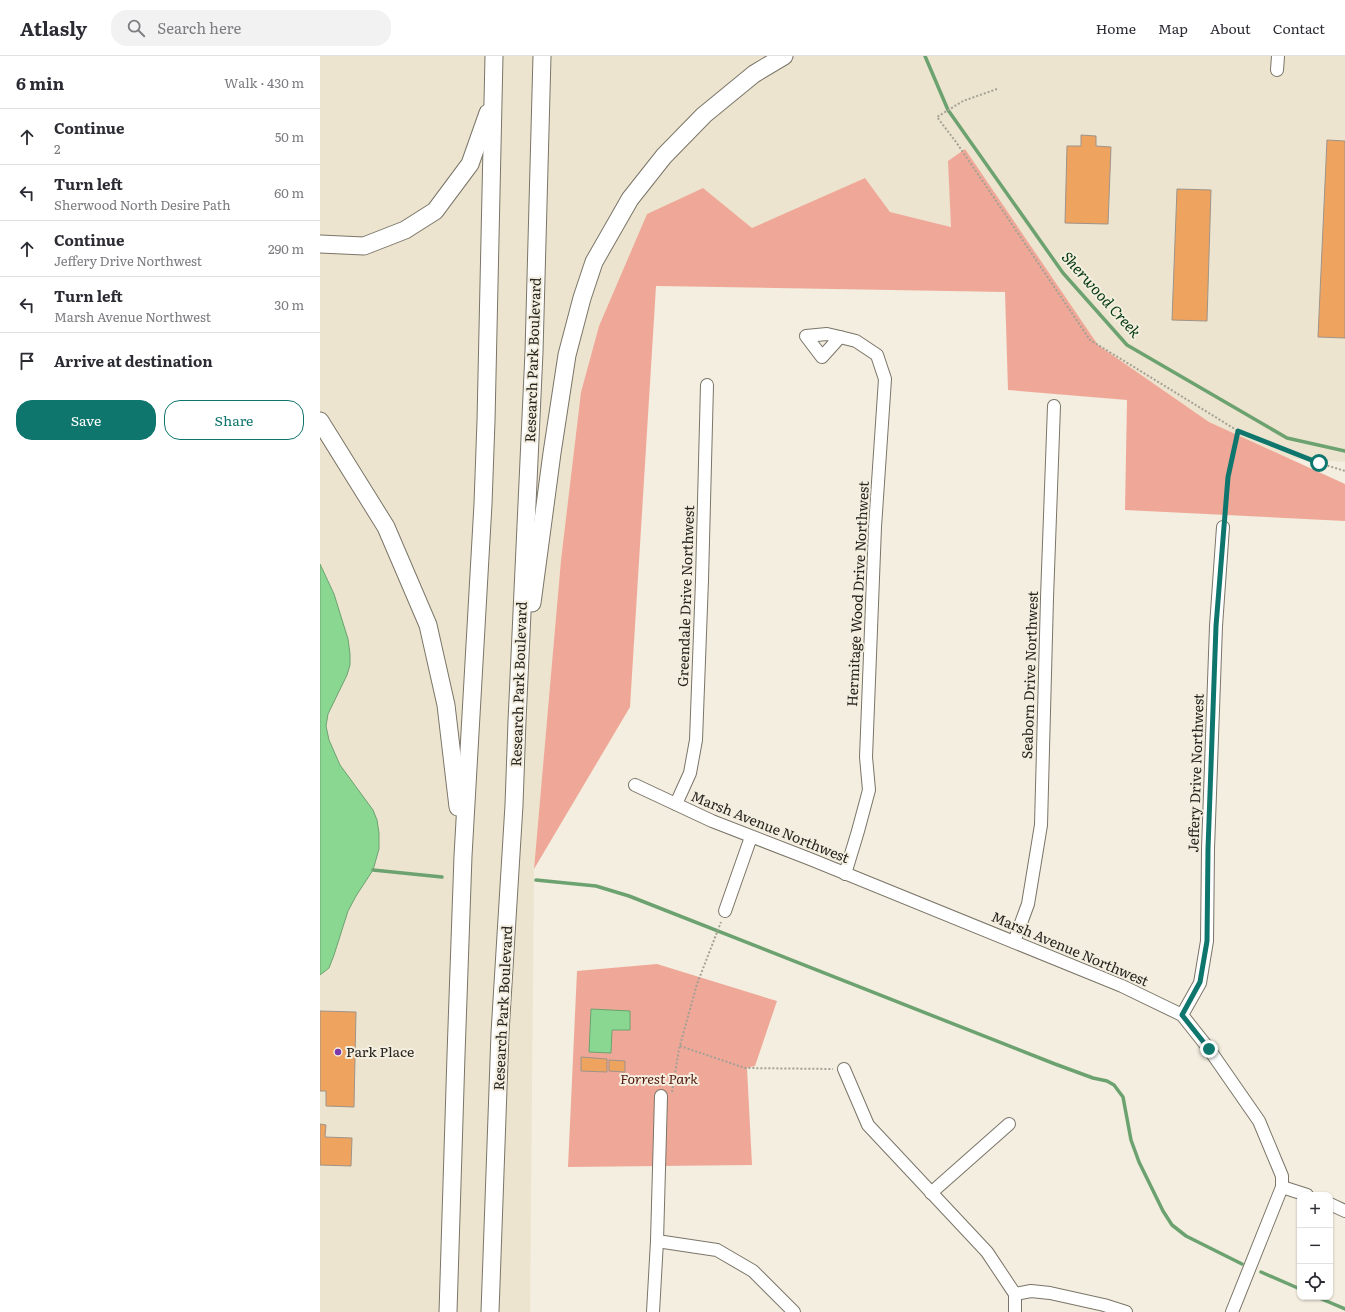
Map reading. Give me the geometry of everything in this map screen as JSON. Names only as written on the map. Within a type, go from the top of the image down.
[{"type":"highway","points":[[448,1312],[463,856],[483,489],[494,56]]},
{"type":"highway","name":"Research Park Boulevard","points":[[490,1312],[500,1033],[514,805],[534,352],[542,56]]},
{"type":"highway","points":[[517,721],[552,453],[567,355],[582,298],[594,262],[630,199],[664,156],[704,115],[754,74],[784,56]]},
{"type":"highway","points":[[320,244],[364,246],[405,230],[435,211],[470,164],[493,100]]},
{"type":"highway","points":[[320,422],[386,527],[428,624],[446,705],[463,856]]},
{"type":"street","points":[[1277,70],[1278,56]]},
{"type":"street","name":"Hermitage Wood Drive Northwest","points":[[840,337],[856,341],[877,355],[885,379],[875,527],[867,726],[866,757],[869,790],[845,874]]},
{"type":"street","name":"Greendale Drive Northwest","points":[[676,804],[690,772],[696,740],[702,587],[707,385]]},
{"type":"street","name":"Seaborn Drive Northwest","points":[[1014,942],[1028,904],[1041,825],[1054,406]]},
{"type":"street","name":"Jeffery Drive Northwest","points":[[1182,1015],[1200,982],[1207,941],[1208,849],[1216,626],[1223,527]]},
{"type":"street","name":"Marsh Avenue Northwest","points":[[634,785],[712,821],[1122,986],[1182,1015],[1209,1049],[1258,1121],[1282,1176],[1282,1187]]},
{"type":"street","points":[[725,911],[751,837]]},
{"type":"street","points":[[844,1069],[868,1125],[987,1252],[1015,1294],[1015,1312]]},
{"type":"street","points":[[653,1312],[666,1094]]},
{"type":"street","points":[[931,1193],[1009,1124]]},
{"type":"street","points":[[1232,1312],[1282,1187],[1298,1192]]},
{"type":"street","points":[[1333,1205],[1345,1211]]},
{"type":"street","points":[[657,1241],[717,1250],[753,1271],[794,1312]]},
{"type":"street","points":[[1015,1294],[1031,1291],[1050,1293],[1104,1305],[1126,1312]]},
{"type":"path","points":[[997,89],[963,101],[937,117],[1001,207],[1090,340],[1238,431],[1319,463],[1345,471]]},
{"type":"path","points":[[1223,527],[1228,477],[1238,431]]},
{"type":"path","points":[[666,1094],[697,984],[720,923]]},
{"type":"path","points":[[680,1046],[745,1068],[844,1069]]},
{"type":"shaded area","points":[[320,56],[1345,56],[1345,462],[1288,458],[1209,422],[1098,345],[965,149],[948,161],[952,227],[890,212],[865,178],[752,228],[703,188],[647,214],[599,326],[581,392],[561,560],[534,869],[530,1312],[320,1312]]},
{"type":"shaded area","points":[[320,564],[334,594],[348,639],[350,654],[350,665],[347,675],[328,714],[326,726],[329,740],[340,765],[373,810],[377,820],[379,833],[379,849],[373,870],[348,911],[329,968],[320,975]]},
{"type":"shaded area","points":[[591,1009],[630,1011],[630,1030],[612,1030],[611,1053],[589,1052]]},
{"type":"green space","points":[[965,149],[1098,345],[1209,422],[1345,484],[1345,521],[1125,510],[1127,400],[1008,390],[1005,292],[656,286],[630,707],[534,869],[561,560],[581,392],[599,326],[647,214],[703,188],[752,228],[865,178],[890,212],[951,227],[948,161]]},
{"type":"green space","name":"Forrest Park","points":[[657,964],[777,1001],[755,1066],[747,1068],[752,1165],[568,1167],[577,971]]},
{"type":"building","points":[[1081,135],[1096,136],[1096,146],[1111,147],[1108,224],[1065,223],[1067,146],[1081,146]]},
{"type":"building","points":[[1327,140],[1345,141],[1345,338],[1318,337]]},
{"type":"building","points":[[1177,189],[1211,190],[1207,321],[1172,320]]},
{"type":"building","name":"Park Place","points":[[320,1011],[356,1012],[354,1107],[326,1106],[326,1091],[320,1091]]},
{"type":"building","points":[[581,1057],[607,1059],[607,1072],[581,1071]]},
{"type":"building","points":[[609,1060],[625,1061],[625,1072],[609,1071]]},
{"type":"building","points":[[320,1124],[326,1125],[325,1137],[352,1138],[351,1166],[320,1165]]},
{"type":"waterway","name":"Sherwood Creek","points":[[925,56],[948,110],[1063,273],[1127,345],[1287,438],[1345,451]]},
{"type":"waterway","points":[[373,870],[442,877]]},
{"type":"waterway","points":[[536,880],[596,886],[629,896],[1055,1064],[1093,1078],[1107,1081],[1114,1085],[1123,1097],[1131,1140],[1139,1162],[1163,1211],[1172,1225],[1186,1236],[1242,1264]]},
{"type":"waterway","points":[[1261,1272],[1297,1288]]},
{"type":"waterway","points":[[1324,1300],[1345,1309]]},
{"type":"place","name":"Park Place","points":[[338,1052]]},
{"type":"route","points":[[1209,1049],[1182,1015],[1200,982],[1207,941],[1208,849],[1216,626],[1228,477],[1238,431],[1319,463]]}]
